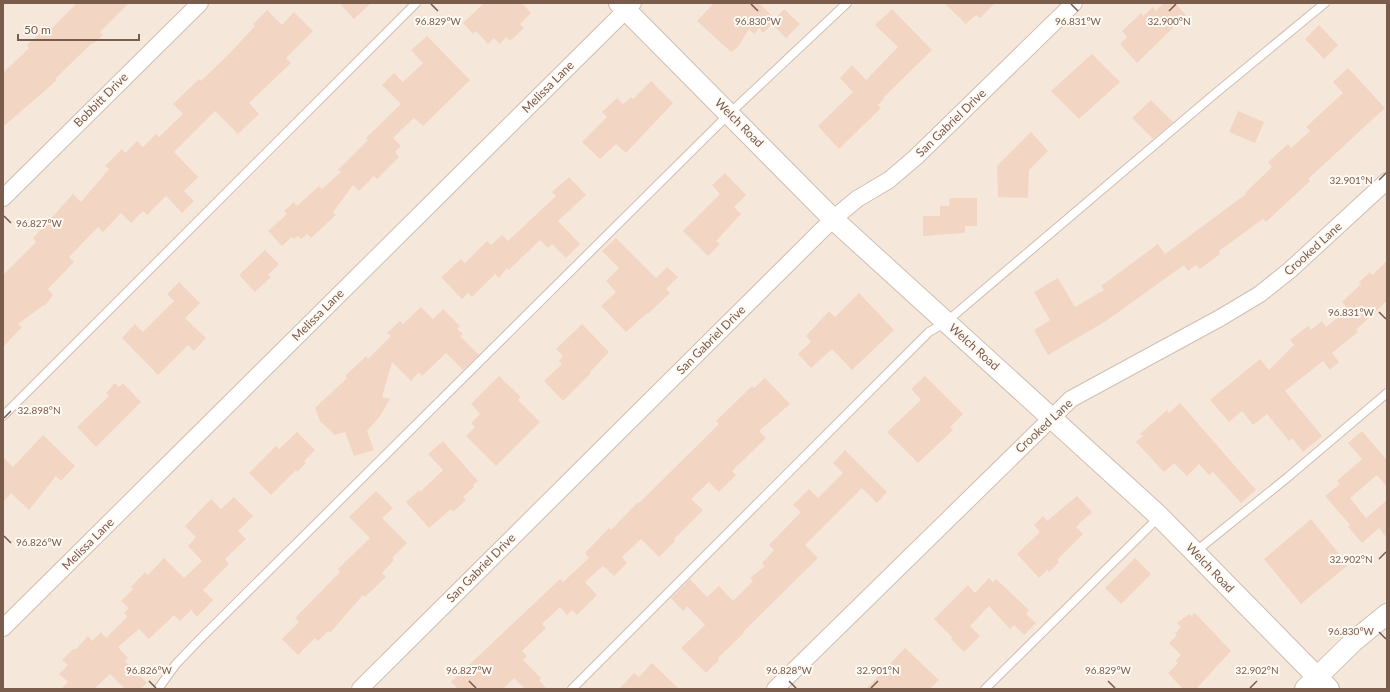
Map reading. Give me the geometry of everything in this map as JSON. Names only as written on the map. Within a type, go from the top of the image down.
[{"type":"street","name":"Bobbitt Drive","points":[[3,198],[200,3]]},
{"type":"street","name":"San Gabriel Drive","points":[[360,689],[834,219],[857,200],[889,180],[916,157],[1074,3]]},
{"type":"street","name":"Welch Road","points":[[626,5],[729,114],[834,219],[1159,516],[1195,552],[1317,685]]},
{"type":"street","name":"Melissa Lane","points":[[3,628],[626,5]]},
{"type":"street","name":"Crooked Lane","points":[[775,689],[1071,399],[1220,318],[1260,294],[1290,270],[1387,181]]},
{"type":"street","points":[[1317,685],[1354,641],[1387,614]]},
{"type":"lane","points":[[3,416],[416,3]]},
{"type":"lane","points":[[158,689],[176,664],[200,639],[729,114],[847,3]]},
{"type":"lane","points":[[572,689],[929,332],[946,322],[1205,102],[1326,3]]},
{"type":"lane","points":[[1195,552],[1288,477],[1387,393]]},
{"type":"lane","points":[[985,689],[1159,516]]},
{"type":"shaded area","points":[[3,3],[1387,3],[1387,689],[3,689]]},
{"type":"building","points":[[77,3],[129,3],[100,32],[103,35],[93,44],[92,43],[55,79],[57,80],[3,127],[3,73],[29,48],[27,45],[48,26],[51,29]]},
{"type":"building","points":[[339,3],[371,3],[354,19]]},
{"type":"building","points":[[484,3],[522,3],[531,13],[520,24],[524,28],[510,41],[506,37],[500,44],[494,38],[488,44],[476,31],[473,34],[463,23]]},
{"type":"building","points":[[714,3],[759,3],[775,19],[784,9],[800,24],[786,38],[772,24],[763,33],[759,28],[754,34],[749,29],[738,47],[731,52],[697,21]]},
{"type":"building","points":[[944,3],[995,3],[980,18],[976,15],[966,24]]},
{"type":"building","points":[[1164,3],[1175,3],[1186,15],[1137,63],[1120,44],[1127,37],[1122,31],[1141,13],[1143,16],[1153,7],[1156,11]]},
{"type":"building","points":[[892,9],[932,50],[883,98],[884,99],[878,105],[881,108],[839,149],[818,126],[853,92],[840,78],[852,65],[866,80],[898,47],[875,25]]},
{"type":"building","points":[[267,10],[282,25],[294,12],[313,31],[286,58],[291,63],[249,103],[259,114],[238,134],[215,111],[174,152],[198,177],[184,191],[194,201],[182,213],[166,196],[147,215],[143,211],[131,223],[121,213],[103,232],[98,227],[69,257],[74,262],[48,289],[53,295],[45,306],[44,305],[18,324],[22,327],[3,347],[3,275],[36,242],[33,238],[73,194],[81,202],[109,169],[105,166],[122,149],[125,153],[137,141],[143,147],[156,134],[159,137],[183,114],[173,104],[199,79],[201,81],[229,54],[255,26],[253,24]]},
{"type":"building","points":[[1319,25],[1338,45],[1324,59],[1305,39]]},
{"type":"building","points":[[427,36],[470,80],[423,126],[414,118],[393,138],[401,146],[395,152],[399,157],[377,179],[374,176],[359,191],[353,185],[333,212],[336,215],[311,238],[307,234],[301,239],[298,236],[294,239],[292,237],[282,246],[268,231],[287,214],[284,211],[294,202],[297,206],[319,186],[322,189],[341,172],[338,170],[368,140],[366,138],[401,104],[382,85],[394,73],[403,82],[423,63],[411,50]]},
{"type":"building","points":[[1092,54],[1120,82],[1079,119],[1051,91]]},
{"type":"building","points":[[1348,68],[1385,108],[1308,179],[1310,181],[1266,222],[1263,219],[1219,251],[1220,254],[1200,269],[1196,265],[1188,271],[1184,265],[1106,321],[1048,355],[1034,330],[1050,320],[1034,292],[1058,278],[1075,307],[1104,290],[1101,286],[1158,244],[1165,254],[1246,194],[1245,193],[1272,167],[1268,162],[1288,144],[1291,148],[1310,131],[1306,127],[1343,93],[1333,82]]},
{"type":"building","points":[[651,81],[673,103],[626,153],[616,144],[600,159],[582,142],[607,117],[602,112],[617,98],[623,104],[631,97],[633,99]]},
{"type":"building","points":[[1151,100],[1173,122],[1153,139],[1132,118]]},
{"type":"building","points":[[1238,111],[1264,122],[1255,143],[1229,132]]},
{"type":"building","points":[[1031,132],[1048,151],[1029,170],[1028,198],[998,197],[997,166]]},
{"type":"building","points":[[725,173],[746,195],[734,207],[741,214],[716,241],[720,244],[708,256],[683,231],[720,194],[712,185]]},
{"type":"building","points":[[569,177],[586,195],[558,221],[580,244],[566,258],[552,244],[548,248],[540,240],[509,270],[507,268],[499,278],[495,274],[472,297],[468,293],[462,299],[441,277],[461,259],[465,263],[487,241],[491,245],[502,235],[508,241],[556,196],[552,192]]},
{"type":"building","points":[[950,198],[977,198],[977,226],[965,226],[965,233],[923,236],[923,216],[940,216],[940,206],[949,206]]},
{"type":"building","points":[[616,238],[656,278],[667,267],[678,277],[666,289],[670,293],[626,332],[601,306],[616,292],[606,281],[619,268],[602,251]]},
{"type":"building","points":[[265,250],[279,264],[268,275],[271,277],[255,292],[239,275]]},
{"type":"building","points":[[1387,261],[1387,301],[1356,330],[1358,332],[1332,353],[1339,362],[1330,370],[1323,361],[1285,391],[1322,436],[1303,452],[1292,438],[1289,441],[1267,414],[1253,425],[1242,411],[1229,422],[1210,400],[1260,359],[1269,370],[1294,345],[1290,340],[1308,326],[1311,330],[1322,321],[1326,327],[1348,309],[1342,302],[1361,284],[1359,282],[1370,272],[1372,275]]},
{"type":"building","points":[[179,282],[200,303],[185,318],[206,338],[194,351],[188,345],[158,375],[122,338],[135,324],[143,332],[174,301],[167,294]]},
{"type":"building","points":[[859,293],[894,330],[852,370],[832,349],[811,368],[798,354],[811,342],[806,336],[829,311],[835,317]]},
{"type":"building","points":[[421,307],[433,319],[443,309],[460,326],[457,329],[463,334],[460,336],[479,355],[463,370],[446,353],[422,376],[419,372],[411,381],[392,362],[382,397],[390,399],[380,416],[367,431],[374,450],[354,456],[345,432],[335,435],[320,421],[315,408],[347,378],[345,376],[366,356],[368,359],[391,336],[387,333],[400,321],[403,324]]},
{"type":"building","points":[[582,324],[609,352],[590,372],[591,373],[563,401],[544,381],[562,364],[559,361],[563,356],[556,349]]},
{"type":"building","points":[[499,376],[521,397],[518,400],[540,422],[496,466],[466,436],[475,427],[471,423],[480,414],[471,404]]},
{"type":"building","points":[[925,376],[963,414],[950,427],[953,430],[918,463],[887,432],[921,400],[911,389]]},
{"type":"building","points":[[765,378],[790,404],[759,431],[766,438],[732,471],[736,475],[719,492],[709,482],[691,499],[703,510],[674,539],[675,541],[659,557],[641,539],[622,557],[627,563],[614,576],[603,566],[585,582],[597,595],[577,615],[572,610],[567,615],[560,607],[542,624],[546,628],[522,651],[527,656],[523,660],[541,678],[539,680],[547,689],[525,689],[514,678],[503,689],[458,689],[451,682],[560,579],[563,582],[589,558],[585,553],[609,528],[611,530],[719,424],[716,421],[752,386],[754,388]]},
{"type":"building","points":[[115,383],[119,387],[123,383],[141,402],[96,447],[77,427],[109,396],[106,393]]},
{"type":"building","points":[[1180,403],[1256,490],[1241,503],[1213,472],[1209,475],[1199,464],[1187,476],[1174,463],[1164,472],[1136,442],[1143,436],[1140,434],[1167,410],[1169,413]]},
{"type":"building","points":[[1362,431],[1387,460],[1387,487],[1377,475],[1350,498],[1366,518],[1387,500],[1387,538],[1379,528],[1362,543],[1348,527],[1350,525],[1325,496],[1340,484],[1337,481],[1362,459],[1348,443]]},
{"type":"building","points":[[297,432],[315,450],[304,461],[306,463],[297,472],[296,470],[271,495],[249,473],[276,446],[279,449]]},
{"type":"building","points":[[43,435],[75,466],[61,481],[56,476],[29,510],[11,493],[3,502],[3,457],[13,467]]},
{"type":"building","points":[[443,441],[478,481],[463,497],[466,500],[453,512],[451,509],[429,528],[406,502],[419,490],[420,492],[443,470],[428,454]]},
{"type":"building","points":[[845,450],[887,492],[877,503],[862,488],[805,545],[818,558],[743,632],[744,633],[718,658],[719,660],[706,673],[681,648],[705,625],[687,606],[683,611],[671,598],[690,579],[707,597],[719,586],[733,601],[753,581],[750,578],[765,566],[762,563],[774,550],[769,545],[801,512],[793,505],[809,489],[818,498],[843,473],[833,463]]},
{"type":"building","points":[[376,491],[393,508],[382,518],[407,543],[392,558],[394,560],[382,573],[386,577],[365,597],[363,595],[330,633],[328,631],[318,641],[315,638],[298,655],[282,639],[299,622],[295,618],[340,572],[338,569],[370,538],[349,517]]},
{"type":"building","points":[[1077,496],[1092,512],[1076,527],[1083,534],[1057,560],[1059,562],[1049,572],[1047,570],[1039,578],[1017,554],[1040,532],[1034,525],[1043,516],[1047,521]]},
{"type":"building","points":[[234,497],[253,516],[238,531],[246,539],[225,559],[229,564],[203,590],[213,600],[197,617],[191,610],[180,621],[174,615],[149,639],[139,629],[118,647],[128,658],[125,661],[147,683],[140,689],[125,689],[110,674],[94,689],[61,689],[68,682],[59,674],[68,665],[62,660],[73,649],[75,650],[88,636],[92,641],[101,632],[106,638],[127,617],[124,613],[129,608],[121,601],[133,589],[131,587],[145,572],[148,575],[164,558],[184,578],[202,561],[188,546],[196,537],[185,526],[211,499],[221,509]]},
{"type":"building","points":[[1311,519],[1348,565],[1301,604],[1264,559]]},
{"type":"building","points":[[1135,558],[1151,574],[1121,604],[1105,588]]},
{"type":"building","points":[[989,578],[993,582],[996,579],[1029,610],[1026,614],[1036,623],[1024,635],[1014,625],[1010,629],[989,606],[970,626],[980,636],[964,652],[951,639],[953,638],[934,619],[968,585],[975,593]]},
{"type":"building","points":[[1195,613],[1231,651],[1196,689],[1183,689],[1168,673],[1178,663],[1175,661],[1181,655],[1169,643],[1177,635],[1175,633],[1181,627],[1177,623],[1189,614],[1191,616]]},
{"type":"building","points":[[905,648],[939,680],[930,689],[866,689]]},
{"type":"building","points":[[652,663],[679,689],[619,689],[634,673],[639,677]]}]
